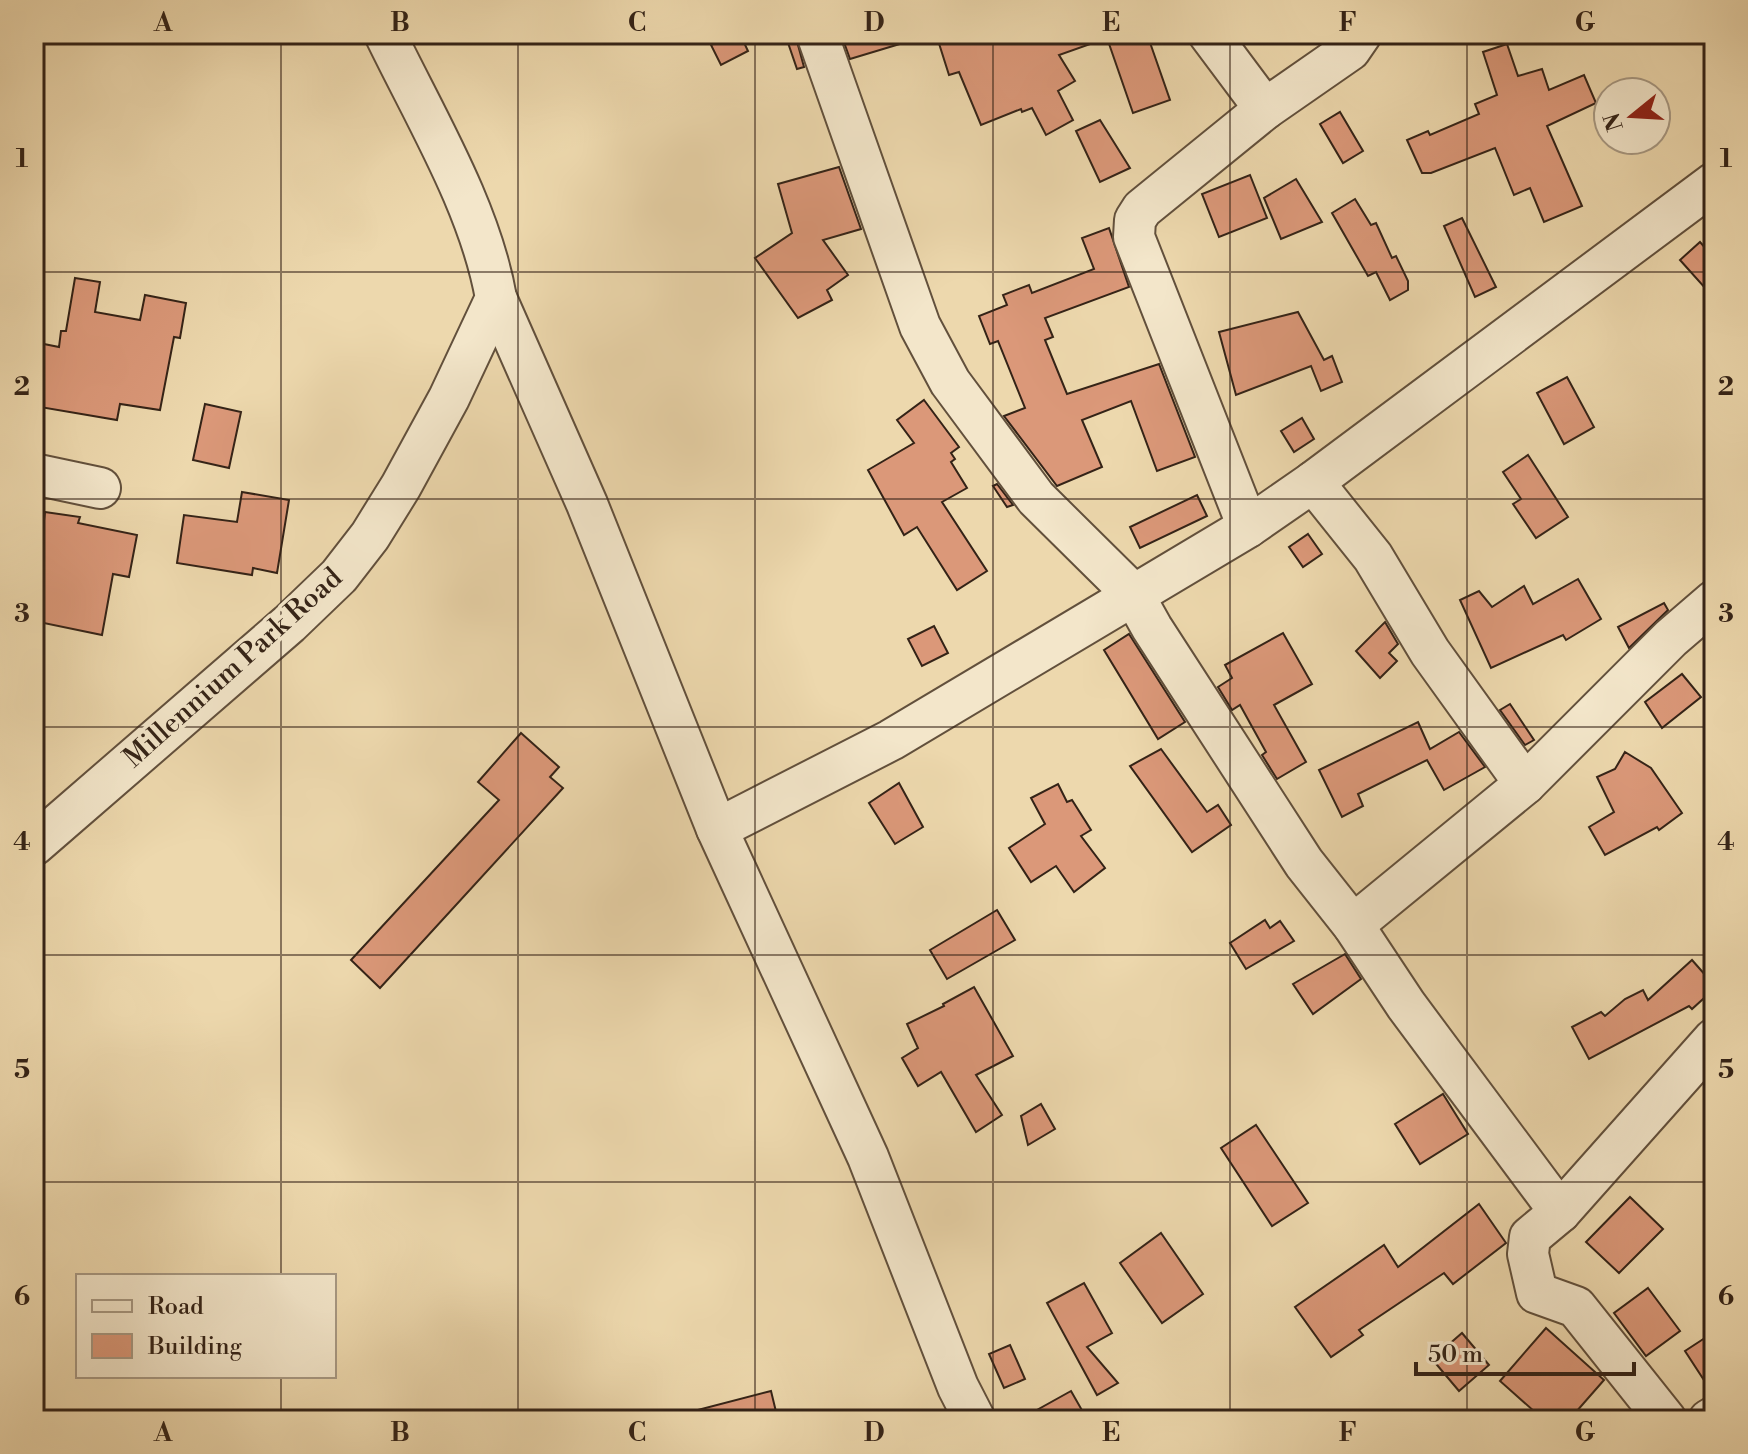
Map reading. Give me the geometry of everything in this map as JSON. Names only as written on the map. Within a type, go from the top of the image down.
[{"type":"street","points":[[385,34],[465,199],[496,298],[587,504],[717,829],[868,1157],[958,1387],[975,1420]]},
{"type":"street","points":[[817,34],[920,326],[950,382],[1036,498],[1133,594],[1304,863],[1353,925],[1406,1005],[1560,1212]]},
{"type":"street","points":[[1209,34],[1265,109]]},
{"type":"street","points":[[1248,527],[1133,228],[1142,209],[1265,109],[1350,50],[1361,34]]},
{"type":"street","points":[[717,829],[891,740],[1248,527],[1714,183]]},
{"type":"street","name":"Millennium Park Road","points":[[34,845],[289,624],[339,576],[370,536],[401,486],[449,398],[496,298]]},
{"type":"street","points":[[34,474],[100,488]]},
{"type":"street","points":[[1313,482],[1373,557],[1430,652],[1525,784]]},
{"type":"street","points":[[1353,925],[1525,784],[1671,638],[1714,601]]},
{"type":"street","points":[[1666,1420],[1576,1307],[1537,1293],[1528,1254],[1530,1237],[1560,1212],[1714,1039]]},
{"type":"building","points":[[733,34],[740,34],[748,51],[721,65],[711,45]]},
{"type":"building","points":[[785,34],[795,34],[804,67],[797,69]]},
{"type":"building","points":[[841,34],[912,34],[913,40],[850,59]]},
{"type":"building","points":[[936,34],[1147,34],[1170,100],[1133,113],[1107,38],[1059,55],[1075,81],[1058,91],[1073,120],[1046,135],[1032,108],[1022,112],[1021,109],[981,125],[959,72],[949,75]]},
{"type":"building","points":[[1507,44],[1518,76],[1542,69],[1549,90],[1584,75],[1592,94],[1592,105],[1547,126],[1582,206],[1544,222],[1530,188],[1514,195],[1495,148],[1431,173],[1422,173],[1407,140],[1428,131],[1430,135],[1479,114],[1475,104],[1497,95],[1483,52]]},
{"type":"building","points":[[1340,112],[1363,151],[1343,163],[1320,124]]},
{"type":"building","points":[[1100,120],[1130,168],[1100,182],[1076,131]]},
{"type":"building","points":[[839,167],[861,229],[823,240],[848,275],[827,290],[832,300],[798,318],[755,258],[792,233],[778,184]]},
{"type":"building","points":[[1250,175],[1267,218],[1219,237],[1202,194]]},
{"type":"building","points":[[1296,179],[1322,222],[1281,239],[1264,198]]},
{"type":"building","points":[[1355,199],[1371,225],[1376,223],[1392,258],[1396,256],[1408,281],[1408,290],[1390,300],[1376,272],[1368,276],[1332,213]]},
{"type":"building","points":[[1462,218],[1496,287],[1475,297],[1444,226]]},
{"type":"building","points":[[1109,228],[1129,287],[1045,318],[1053,337],[1045,340],[1067,394],[1159,364],[1195,457],[1157,471],[1131,401],[1082,420],[1102,467],[1057,486],[1004,416],[1025,408],[998,341],[990,344],[979,316],[1007,305],[1003,295],[1029,285],[1032,293],[1094,269],[1082,238]]},
{"type":"building","points":[[1700,242],[1714,258],[1714,298],[1680,260]]},
{"type":"building","points":[[75,278],[100,282],[95,312],[140,320],[145,295],[186,303],[180,338],[174,337],[160,410],[120,404],[117,420],[34,406],[34,342],[59,347],[61,331],[66,331]]},
{"type":"building","points":[[1298,312],[1324,360],[1332,356],[1342,382],[1321,391],[1311,366],[1236,395],[1219,332]]},
{"type":"building","points":[[1567,377],[1594,427],[1564,444],[1537,393]]},
{"type":"building","points":[[924,400],[959,447],[951,453],[955,459],[951,462],[967,488],[942,502],[987,571],[957,590],[917,527],[904,535],[868,470],[914,443],[897,420]]},
{"type":"building","points":[[205,404],[241,412],[229,468],[193,460]]},
{"type":"building","points":[[1302,418],[1314,439],[1294,452],[1281,431]]},
{"type":"building","points":[[1528,455],[1568,517],[1536,538],[1513,504],[1521,499],[1503,472]]},
{"type":"building","points":[[997,484],[1013,505],[1007,507],[993,486]]},
{"type":"building","points":[[242,492],[289,500],[277,573],[253,568],[252,575],[177,563],[184,515],[237,522]]},
{"type":"building","points":[[1197,495],[1207,516],[1140,548],[1130,527]]},
{"type":"building","points":[[45,512],[80,517],[78,523],[137,535],[129,577],[113,574],[102,635],[34,621],[34,580],[37,580]]},
{"type":"building","points":[[1308,534],[1322,554],[1303,567],[1289,547]]},
{"type":"building","points":[[1578,579],[1601,619],[1566,640],[1563,635],[1491,668],[1460,600],[1479,591],[1492,607],[1524,586],[1533,604]]},
{"type":"building","points":[[1664,603],[1668,610],[1629,648],[1618,627]]},
{"type":"building","points":[[1385,622],[1398,644],[1389,653],[1397,661],[1380,678],[1356,651]]},
{"type":"building","points":[[934,626],[948,653],[922,666],[908,639]]},
{"type":"building","points":[[1283,633],[1312,684],[1274,705],[1306,762],[1277,779],[1262,755],[1266,752],[1240,705],[1232,710],[1218,687],[1232,678],[1225,665]]},
{"type":"building","points":[[1129,634],[1185,722],[1158,739],[1104,650]]},
{"type":"building","points":[[1682,674],[1701,697],[1662,728],[1645,702]]},
{"type":"building","points":[[1510,704],[1534,740],[1525,745],[1500,710]]},
{"type":"building","points":[[1418,722],[1430,749],[1459,732],[1485,767],[1444,790],[1427,760],[1358,794],[1363,806],[1342,817],[1319,770]]},
{"type":"building","points":[[521,733],[559,767],[550,777],[563,788],[380,988],[351,960],[499,800],[478,782]]},
{"type":"building","points":[[1161,749],[1207,812],[1218,805],[1231,825],[1192,852],[1130,766]]},
{"type":"building","points":[[1625,752],[1651,768],[1682,813],[1659,830],[1657,827],[1605,855],[1589,827],[1614,812],[1597,777],[1615,769]]},
{"type":"building","points":[[899,783],[923,827],[895,844],[869,803]]},
{"type":"building","points":[[1058,784],[1067,802],[1072,800],[1091,830],[1081,836],[1105,868],[1074,892],[1056,866],[1031,882],[1009,848],[1045,824],[1031,798]]},
{"type":"building","points":[[997,910],[1015,940],[947,979],[930,950]]},
{"type":"building","points":[[1265,920],[1270,928],[1280,921],[1294,941],[1246,969],[1230,943]]},
{"type":"building","points":[[1345,954],[1361,979],[1313,1014],[1293,984]]},
{"type":"building","points":[[1692,960],[1714,985],[1714,989],[1692,1009],[1689,1006],[1589,1059],[1572,1027],[1601,1012],[1605,1016],[1625,999],[1643,990],[1648,1000]]},
{"type":"building","points":[[974,987],[1013,1056],[976,1075],[1002,1115],[976,1132],[941,1072],[918,1086],[902,1058],[918,1048],[907,1024]]},
{"type":"building","points":[[1443,1094],[1468,1134],[1420,1164],[1395,1124]]},
{"type":"building","points":[[1041,1104],[1055,1129],[1028,1145],[1021,1116]]},
{"type":"building","points":[[1256,1125],[1308,1203],[1272,1226],[1221,1148]]},
{"type":"building","points":[[1630,1197],[1663,1229],[1619,1273],[1586,1242]]},
{"type":"building","points":[[1479,1204],[1506,1243],[1453,1284],[1444,1273],[1359,1330],[1363,1335],[1331,1357],[1295,1307],[1384,1245],[1398,1267]]},
{"type":"building","points":[[1161,1233],[1203,1294],[1162,1323],[1120,1263]]},
{"type":"building","points":[[1084,1283],[1112,1333],[1087,1347],[1118,1383],[1097,1395],[1047,1303]]},
{"type":"building","points":[[1648,1288],[1680,1331],[1646,1356],[1614,1313]]},
{"type":"building","points":[[1546,1328],[1604,1380],[1569,1420],[1544,1420],[1500,1381]]},
{"type":"building","points":[[1714,1332],[1714,1394],[1713,1394],[1685,1351]]},
{"type":"building","points":[[1462,1333],[1489,1365],[1459,1391],[1432,1359]]},
{"type":"building","points":[[1010,1345],[1025,1379],[1004,1388],[989,1354]]},
{"type":"building","points":[[771,1391],[778,1420],[691,1420],[690,1412]]},
{"type":"building","points":[[1071,1391],[1083,1412],[1068,1420],[1019,1420]]}]
